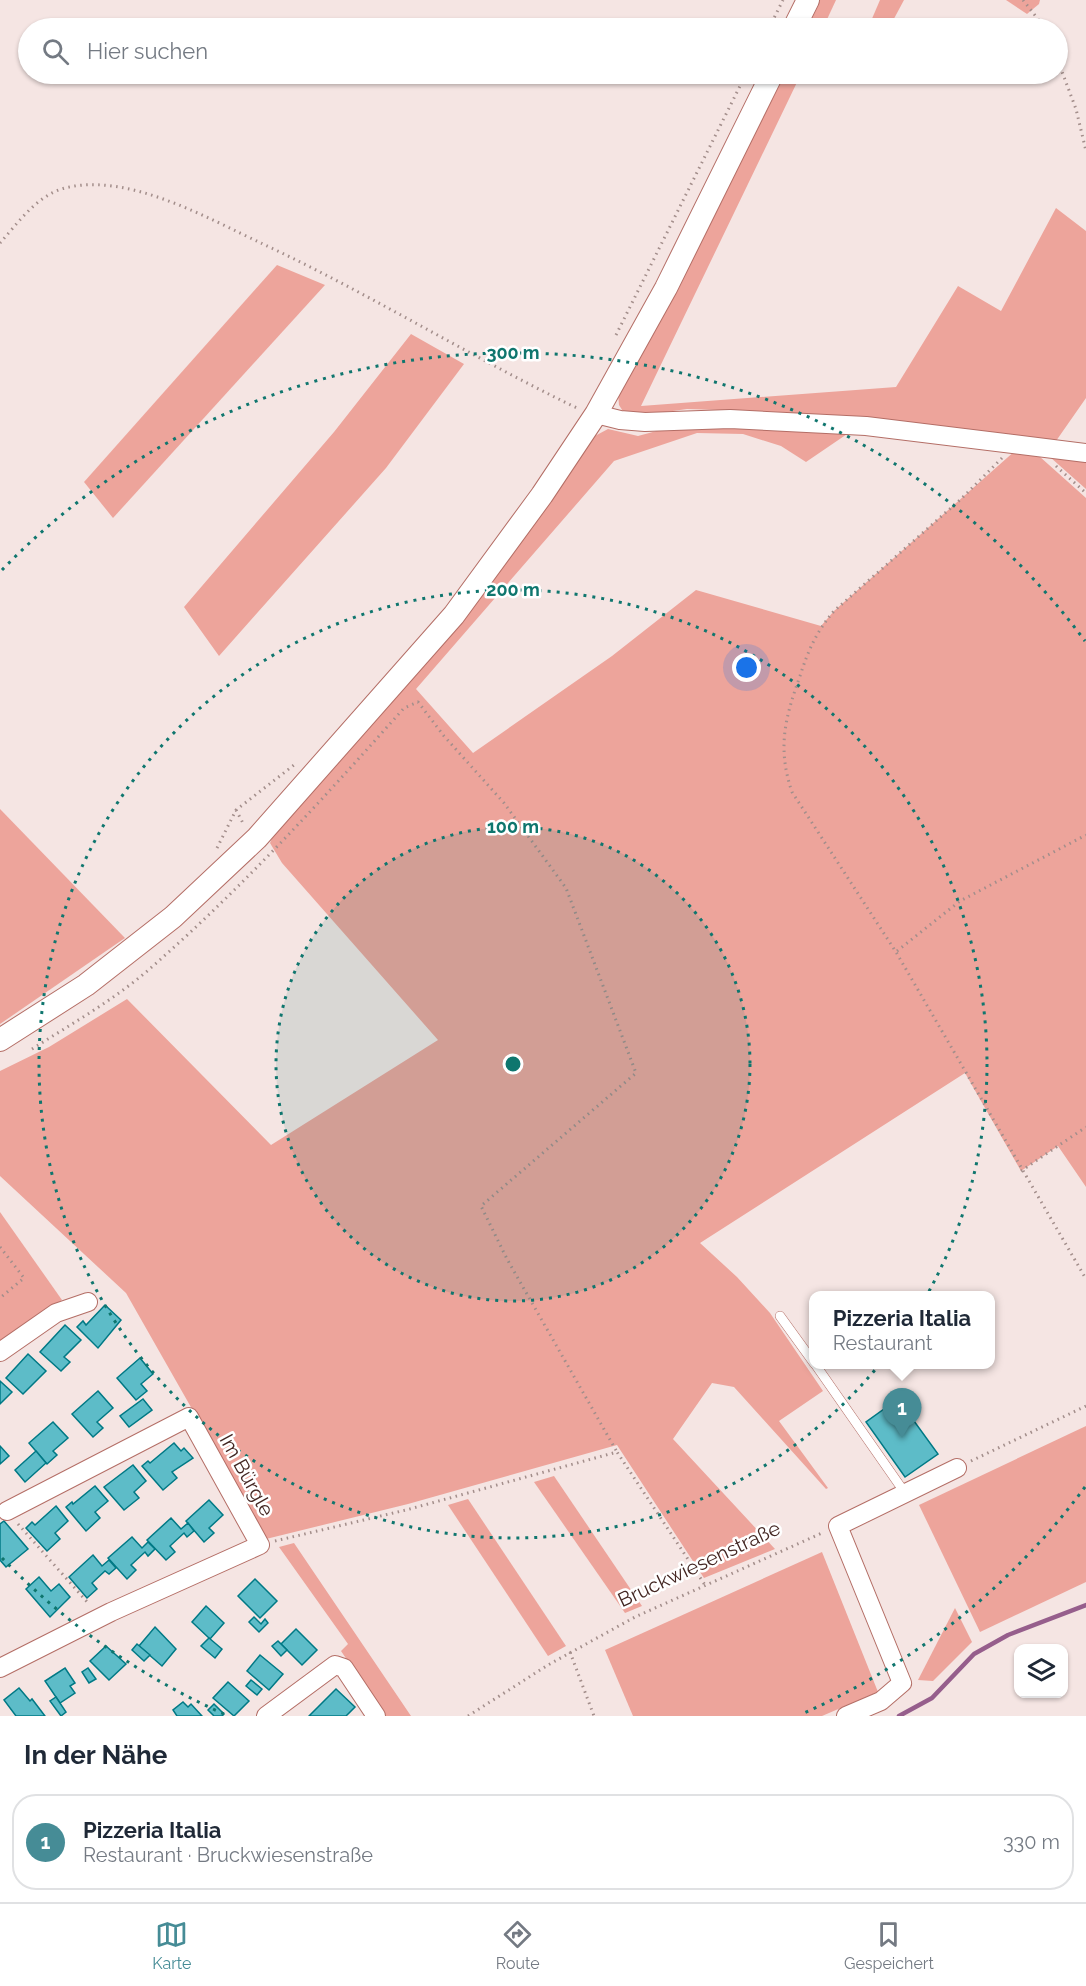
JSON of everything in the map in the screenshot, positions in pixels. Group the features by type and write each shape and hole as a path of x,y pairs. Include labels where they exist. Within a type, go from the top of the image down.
{"street":[{"path":"799,18 808,0"},
{"path":"0,1040 86,985 173,917 257,838 454,615 542,495 596,414 666,288 767,84"},
{"path":"596,414 620,420 645,422 730,419 866,426 1086,453"},
{"path":"0,1352 56,1313 88,1302"},
{"name":"Im Bürgle","path":"0,1668 101,1617 260,1545 189,1417 7,1511"},
{"path":"846,1716 881,1701 902,1683 838,1526 957,1468"},
{"path":"266,1716 335,1665 344,1668 376,1716"}],"lane":[{"path":"780,1316 809,1357"},
{"path":"818,1369 905,1493"}],"path":[{"path":"774,18 783,0"},
{"path":"1023,0 1037,18"},
{"path":"615,339 741,84"},
{"path":"1066,84 1076,110 1086,151"},
{"path":"0,243 45,196 64,188 86,184 108,185 149,195 190,209 332,275 521,381 596,414"},
{"path":"1011,445 983,479 827,618 810,643 786,711 783,742 784,771 792,792 896,952 1021,1171 1086,1279"},
{"path":"1033,448 1086,493"},
{"path":"32,1048 106,1001 152,967 306,818 404,708 418,702 504,803 566,888 636,1073 481,1206 507,1259 617,1452 705,1585"},
{"path":"216,850 228,832 236,810 300,760"},
{"path":"896,952 960,902 1086,835"},
{"path":"1021,1171 1086,1127"},
{"path":"0,1247 24,1278 0,1298"},
{"path":"957,1468 1086,1406"},
{"path":"260,1545 406,1510 617,1452"},
{"name":"Bruckwiesenstraße","path":"468,1716 570,1652 635,1617 838,1526"},
{"path":"23,1530 87,1602"},
{"path":"570,1652 594,1716"}],"shaded area":[{"path":"820,0 836,0 828,18 810,18"},
{"path":"880,0 904,0 894,18 872,18"},
{"path":"1006,0 1040,0 1039,4 1027,14"},
{"path":"777,84 796,84 641,406 896,387 958,286 1001,311 1056,208 1086,231 1086,398 1056,441 873,419 780,412 687,409 637,416 624,413 619,405 618,394"},
{"path":"277,265 325,285 113,518 84,482"},
{"path":"411,334 464,364 386,468 219,656 184,607 334,432"},
{"path":"686,423 853,430 806,462 781,446 743,434 697,433 614,461 416,689 473,753 612,656 696,590 821,626 834,611 1016,450 1039,456 1086,498 1086,1187 1058,1146 1021,1171 965,1073 700,1243 737,1277 770,1313 823,1391 779,1421 828,1488 826,1489 734,1387 712,1383 673,1439 775,1549 704,1578 617,1445 408,1504 266,1539 126,1293 0,1176 0,1071 49,1047 127,999 271,1145 438,1040 282,863 270,843 280,821 593,437 608,429 638,436"},
{"path":"1050,457 1086,460 1086,489"},
{"path":"0,809 125,938 0,1024"},
{"path":"0,1212 62,1300 0,1342"},
{"path":"1086,1426 1086,1582 980,1632 919,1505"},
{"path":"554,1476 642,1606 625,1613 534,1482"},
{"path":"468,1499 566,1646 548,1656 448,1505"},
{"path":"294,1543 411,1716 385,1716 341,1651 348,1644 279,1547"},
{"path":"822,1552 878,1692 822,1716 633,1716 605,1650"},
{"path":"955,1608 972,1642 933,1681 918,1680"}],"building":[{"path":"105,1305 121,1320 98,1348 77,1327 83,1321 86,1325"},
{"path":"65,1325 81,1340 64,1357 70,1362 61,1371 40,1352"},
{"path":"28,1354 46,1371 23,1394 6,1378"},
{"path":"140,1358 153,1374 141,1384 147,1391 136,1400 117,1378"},
{"path":"0,1381 12,1392 0,1404"},
{"path":"98,1391 113,1408 97,1422 103,1428 93,1437 72,1414"},
{"path":"143,1399 152,1410 129,1427 120,1416"},
{"path":"898,1399 938,1454 905,1477 866,1422"},
{"path":"53,1422 68,1438 53,1451 57,1455 47,1464 29,1443"},
{"path":"174,1443 181,1451 184,1448 193,1458 172,1472 177,1478 163,1490 142,1466 148,1461 150,1463"},
{"path":"0,1446 9,1456 0,1464"},
{"path":"36,1451 46,1463 25,1482 15,1470"},
{"path":"133,1465 146,1481 134,1492 139,1498 124,1510 104,1487"},
{"path":"95,1486 108,1501 95,1512 100,1518 86,1531 66,1507"},
{"path":"209,1500 223,1515 209,1528 214,1533 204,1542 186,1521"},
{"path":"56,1506 68,1521 55,1533 60,1539 47,1551 26,1528 32,1522 35,1525"},
{"path":"171,1518 181,1529 188,1523 194,1531 187,1537 184,1533 170,1546 175,1552 166,1560 147,1540"},
{"path":"4,1521 28,1549 6,1567 0,1560 0,1524"},
{"path":"132,1537 142,1548 148,1542 155,1549 148,1556 145,1552 131,1565 136,1570 127,1579 108,1558"},
{"path":"93,1555 102,1566 109,1560 116,1568 109,1574 105,1571 92,1583 97,1589 87,1598 69,1577"},
{"path":"39,1577 51,1591 59,1584 70,1597 50,1617 26,1589"},
{"path":"255,1579 277,1601 260,1618 238,1596"},
{"path":"206,1606 224,1623 210,1639 192,1622"},
{"path":"254,1617 261,1624 265,1619 268,1623 259,1632 249,1622"},
{"path":"155,1627 176,1649 162,1666 139,1646"},
{"path":"296,1629 317,1650 302,1665 281,1644"},
{"path":"209,1638 222,1649 215,1658 201,1646"},
{"path":"278,1641 287,1650 281,1656 272,1646"},
{"path":"137,1644 150,1655 144,1661 132,1650"},
{"path":"106,1646 126,1664 109,1680 90,1661"},
{"path":"260,1655 283,1674 269,1690 247,1671"},
{"path":"65,1668 75,1683 70,1686 75,1693 60,1703 45,1681"},
{"path":"88,1668 96,1679 89,1683 82,1672"},
{"path":"251,1680 262,1689 257,1695 246,1686"},
{"path":"228,1682 249,1701 234,1716 213,1698"},
{"path":"19,1688 30,1701 32,1699 45,1716 16,1716 4,1700"},
{"path":"336,1689 355,1707 346,1716 309,1716"},
{"path":"56,1697 66,1712 61,1716 50,1701"},
{"path":"183,1702 188,1707 191,1704 202,1716 177,1716 173,1710"},
{"path":"214,1704 224,1714 222,1716 214,1716 208,1710"}],"waterway":[{"path":"899,1716 932,1698 974,1654 1008,1635 1086,1605"}],"place":[{"name":"Pizzeria Italia","path":"902,1438"}]}
